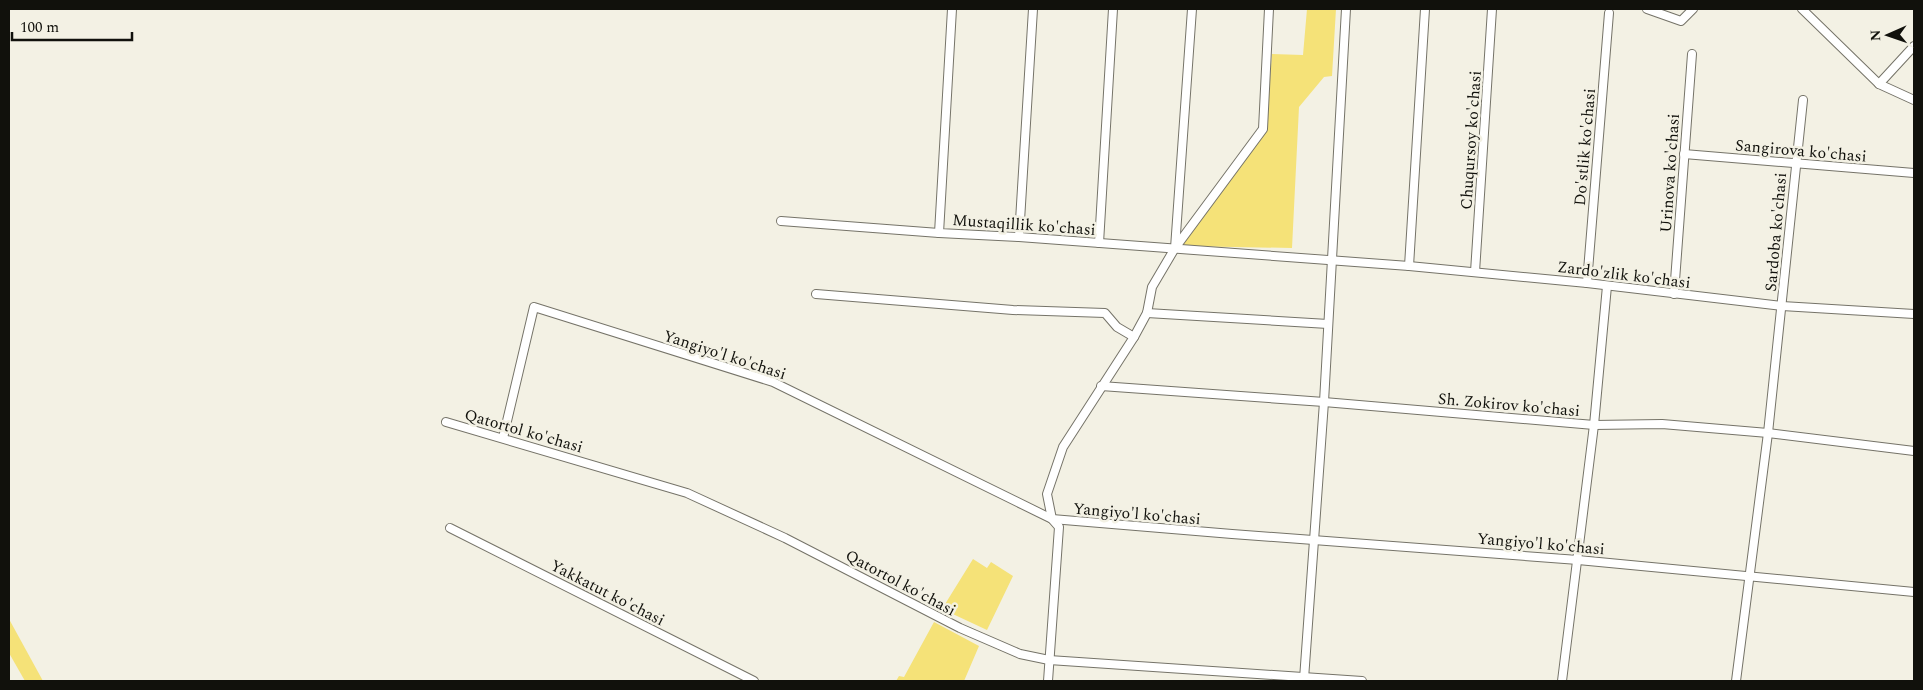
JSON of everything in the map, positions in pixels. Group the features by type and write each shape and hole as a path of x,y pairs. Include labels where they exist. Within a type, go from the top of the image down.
{"street":[{"name":"Mustaqillik ko'chasi","path":"952,9 939,233 1019,237 1331,260"},
{"path":"1019,237 1033,9"},
{"path":"1099,243 1113,9"},
{"path":"1175,248 1192,9"},
{"path":"1048,681 1059,528 1052,519 1047,494 1063,447 1134,337 1147,313 1152,287 1175,248 1263,129 1269,9"},
{"path":"1304,679 1324,402 1346,9"},
{"path":"1409,266 1425,9"},
{"name":"Chuqursoy ko'chasi","path":"1475,272 1492,9"},
{"path":"1646,9 1681,21 1694,9"},
{"path":"1802,9 1879,84 1914,100"},
{"name":"Do'stlik ko'chasi","path":"1587,283 1609,13"},
{"path":"1879,84 1914,46"},
{"name":"Urinova ko'chasi","path":"1674,294 1692,54"},
{"name":"Sardoba ko'chasi","path":"1736,681 1768,433 1803,100"},
{"name":"Sangirova ko'chasi","path":"1684,154 1914,173"},
{"path":"781,221 939,233"},
{"name":"Zardo'zlik ko'chasi","path":"1331,260 1587,283 1782,306 1914,314"},
{"path":"1562,681 1594,425 1607,286"},
{"path":"816,294 1013,310 1105,313 1117,327 1134,337"},
{"name":"Yangiyo'l ko'chasi","path":"503,438 534,307 773,382 1052,519 1578,560 1914,592"},
{"path":"1147,313 1328,324"},
{"name":"Sh. Zokirov ko'chasi","path":"1101,386 1324,402 1594,425 1662,424 1768,433 1914,451"},
{"name":"Qatortol ko'chasi","path":"446,422 688,493 785,538 960,628 1020,654 1049,660 1304,679 1362,681"},
{"name":"Yakkatut ko'chasi","path":"450,528 754,681"}],"shaded area":[{"path":"1307,9 1336,9 1332,76 1324,77 1299,107 1292,248 1182,246 1266,129 1272,54 1303,55"},
{"path":"973,559 987,568 991,562 1013,576 987,630 942,609"},
{"path":"9,619 43,681 25,681 9,653"},
{"path":"934,622 979,646 964,681 896,681 899,676 904,677"}]}
